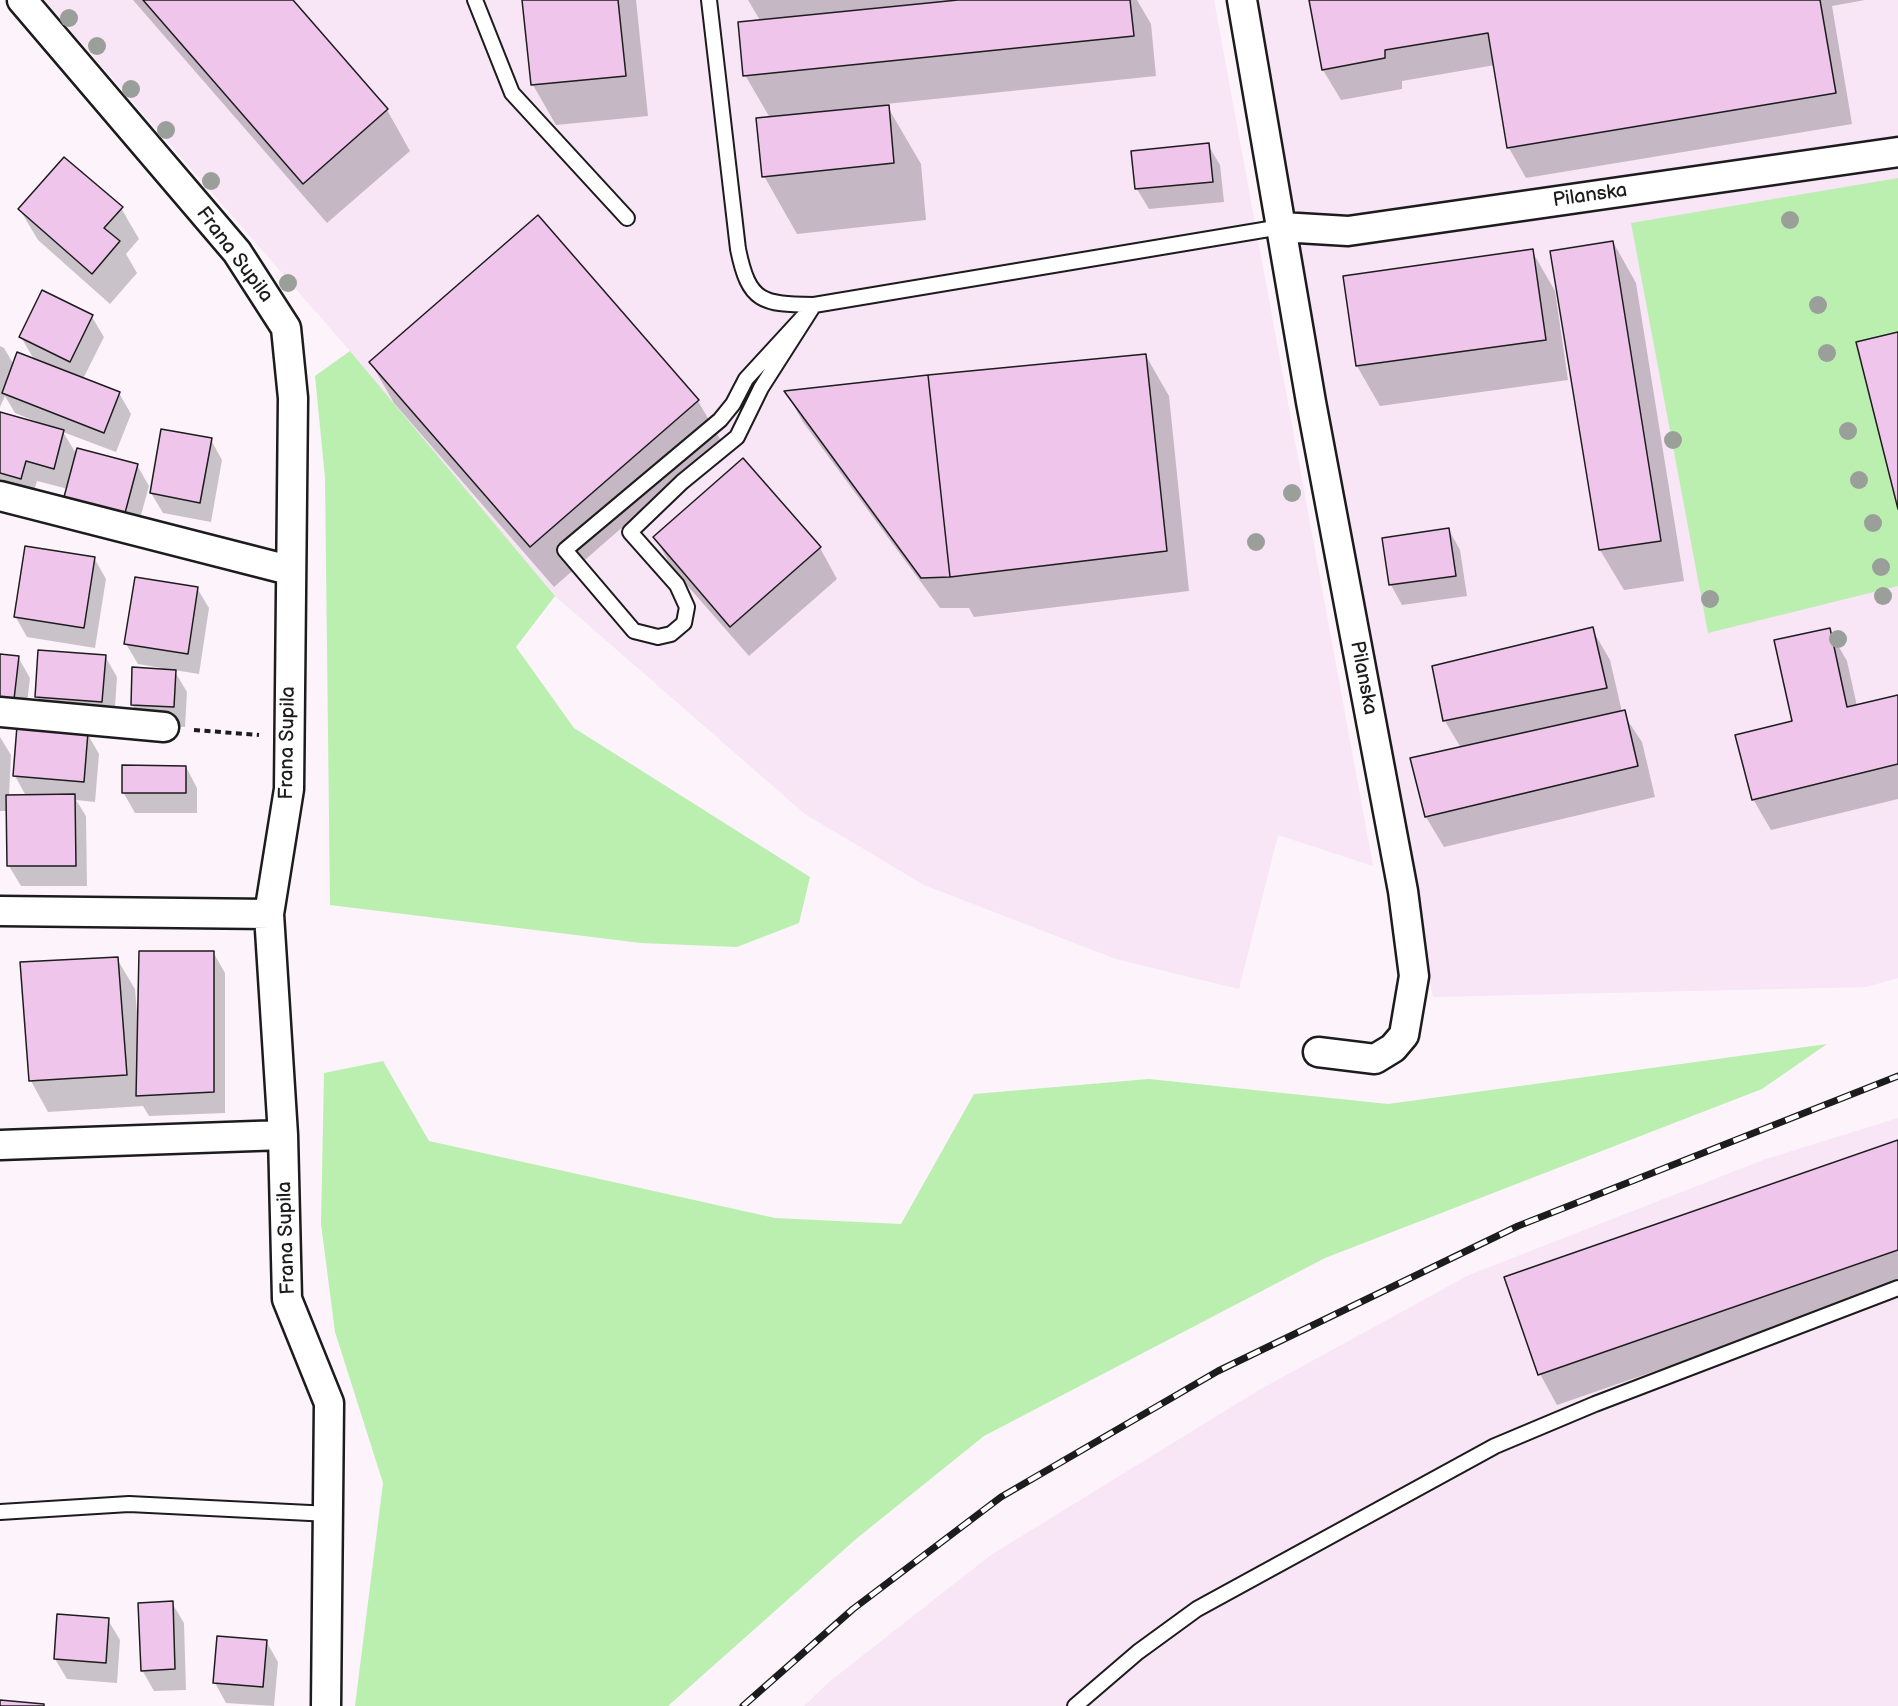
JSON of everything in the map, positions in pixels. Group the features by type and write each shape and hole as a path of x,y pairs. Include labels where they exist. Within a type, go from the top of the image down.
{"street":[{"name":"Frana Supila","path":"22,0 237,252 286,328 293,398 289,570 289,789 269,914 283,1135 287,1299 329,1403 330,1514 326,1706"},
{"name":"Pilanska","path":"1242,0 1281,227 1403,891 1414,975 1404,1035 1393,1048 1375,1059 1318,1052"},
{"name":"Pilanska","path":"1281,227 1348,231 1898,152"},
{"path":"0,496 289,570"},
{"path":"0,712 164,728"},
{"path":"0,911 269,914"},
{"path":"0,1145 283,1135"}],"lane":[{"path":"476,0 512,93 627,218"},
{"path":"708,0 743,271 750,288 760,298 783,304 814,305 1281,227"},
{"path":"814,305 761,388 737,437 682,482 630,532 677,585 687,607 684,623 671,634 658,637 634,631 565,550 720,420 734,404 746,379 814,305"},
{"path":"1075,1706 1138,1652 1197,1610 1495,1446 1595,1404 1898,1288"},
{"path":"0,1512 129,1504 330,1514"}],"path":[{"path":"164,728 290,738"}],"shaded area":[{"path":"44,0 1214,0 1373,866 1278,835 1239,989 1116,959 924,885 805,814 555,596 350,351"},
{"path":"1253,0 1898,0 1898,978 1866,987 1433,997 1314,368"},
{"path":"1898,1118 1898,1706 804,1706 829,1682 991,1555 1259,1390 1469,1275 1766,1159"}],"green space":[{"path":"1898,178 1898,332 1856,343 1898,509 1898,586 1708,633 1631,223"},
{"path":"350,351 555,596 516,647 574,728 810,877 799,923 737,947 641,943 330,905 325,478 315,376"},
{"path":"1827,1044 1762,1089 1325,1258 984,1436 856,1539 668,1706 355,1706 383,1483 335,1332 321,1224 324,1073 383,1061 429,1141 775,1218 901,1224 974,1094 1149,1079 1388,1104"}],"building":[{"path":"143,0 293,0 388,109 303,184"},
{"path":"522,0 618,0 626,76 531,85"},
{"path":"958,0 1130,0 1134,36 743,76 738,22"},
{"path":"1309,0 1820,0 1836,93 1507,148 1488,33 1385,50 1385,58 1322,70"},
{"path":"889,105 894,163 762,177 756,118"},
{"path":"1209,143 1213,182 1135,189 1131,151"},
{"path":"64,157 123,207 104,228 120,241 92,274 18,209"},
{"path":"538,215 699,400 530,547 369,362"},
{"path":"1613,241 1661,541 1599,550 1550,251"},
{"path":"1533,249 1546,340 1356,366 1343,276"},
{"path":"42,290 93,315 70,362 19,337"},
{"path":"1898,332 1898,509 1856,342"},
{"path":"17,352 120,392 104,433 2,393"},
{"path":"1146,354 1167,551 950,577 928,375"},
{"path":"928,375 950,577 921,578 784,391"},
{"path":"0,412 64,430 54,469 26,461 21,479 0,473"},
{"path":"161,429 212,438 200,503 150,493"},
{"path":"77,448 138,464 125,513 64,497"},
{"path":"743,458 821,547 730,627 653,537"},
{"path":"1449,528 1456,576 1389,585 1382,538"},
{"path":"25,546 95,557 84,628 14,617"},
{"path":"135,577 198,587 188,654 124,644"},
{"path":"1593,627 1607,688 1443,721 1432,666"},
{"path":"1830,628 1847,707 1898,695 1898,764 1752,800 1735,735 1792,721 1774,640"},
{"path":"38,650 106,655 102,702 35,697"},
{"path":"0,654 19,656 13,708 0,706"},
{"path":"132,667 176,670 174,707 131,705"},
{"path":"1625,710 1638,766 1425,817 1410,758"},
{"path":"17,726 88,732 84,782 13,776"},
{"path":"122,765 186,766 186,793 122,793"},
{"path":"75,794 76,866 7,866 6,795"},
{"path":"139,951 214,951 214,1092 136,1096"},
{"path":"118,957 127,1075 29,1081 20,962"},
{"path":"1898,1140 1898,1250 1538,1375 1504,1277"},
{"path":"173,1601 175,1669 141,1671 138,1603"},
{"path":"57,1614 109,1618 106,1663 54,1659"},
{"path":"217,1636 267,1640 263,1687 213,1683"},
{"path":"0,1700 44,1704 44,1706 0,1706"}],"railway":[{"path":"743,1706 853,1609 1001,1497 1218,1371 1518,1226 1898,1076"}]}
